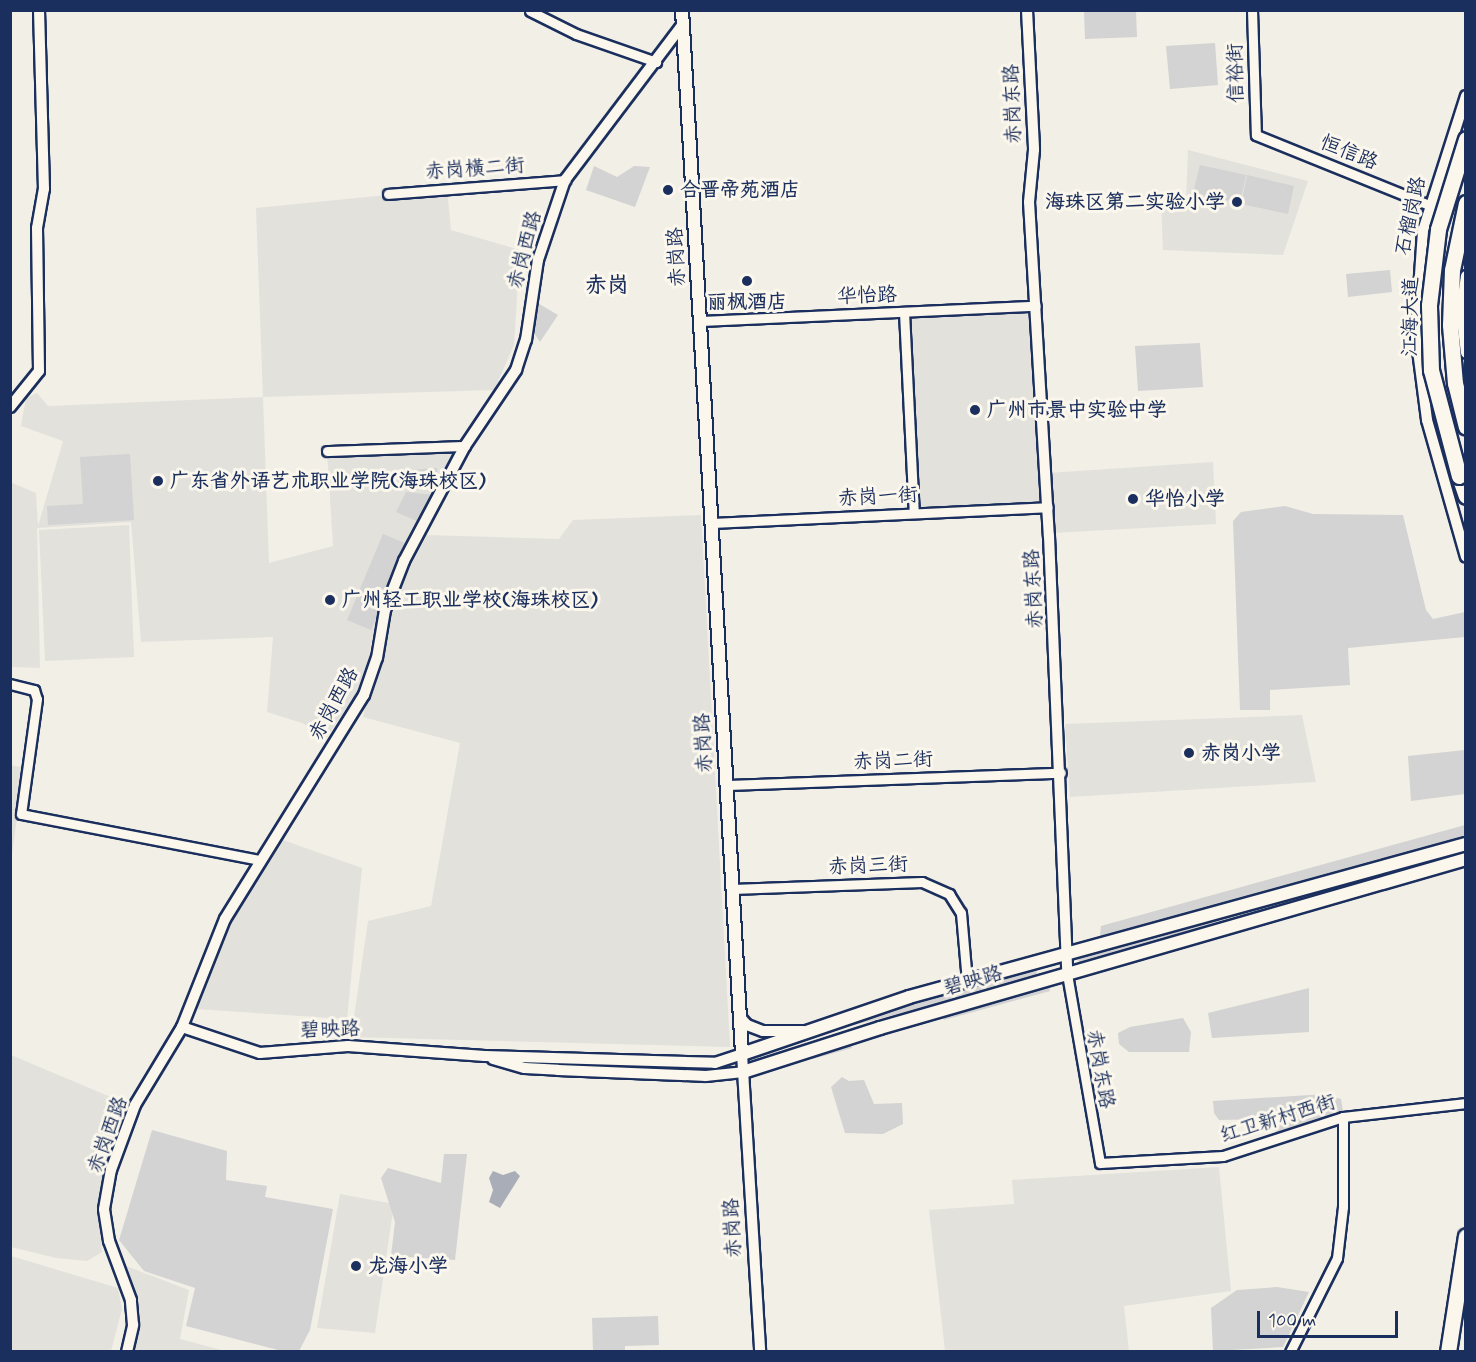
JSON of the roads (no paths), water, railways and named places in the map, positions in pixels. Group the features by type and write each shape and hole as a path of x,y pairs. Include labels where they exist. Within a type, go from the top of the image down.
{"highway":[{"name":"江海大道","path":"1466,140 1438,229 1429,305 1431,370 1466,496"},
{"name":"江海大道","path":"1466,203 1452,270 1450,325 1455,383 1466,426"},
{"path":"1448,1352 1466,1236"}],"main road":[{"name":"赤岗路","path":"682,10 742,1054"},
{"name":"赤岗路","path":"688,10 689,131"},
{"name":"碧映路","path":"742,1054 967,981 1466,844"},
{"name":"碧映路","path":"743,1072 811,1048 1466,859"}],"street":[{"path":"10,407 39,371 38,228 44,189 39,10"},
{"name":"赤岗东路","path":"1028,10 1034,150 1029,202 1048,507 1061,772 1067,974 1100,1163"},
{"name":"信裕街","path":"1252,10 1256,135"},
{"path":"530,11 576,34 656,62"},
{"name":"赤岗西路","path":"127,1352 133,1313 104,1223 106,1195 135,1105 182,1027 225,918 364,695 399,572 465,446 522,358 538,261 565,180 683,24"},
{"name":"石榴岗路","path":"1466,96 1429,205 1417,290 1418,365 1427,420 1466,557"},
{"name":"恒信路","path":"1256,135 1429,205"},
{"path":"1448,146 1466,140"},
{"name":"赤岗横二街","path":"388,194 565,180"},
{"path":"1466,276 1461,311 1466,353"},
{"name":"华怡路","path":"700,321 1036,306"},
{"path":"903,312 914,513"},
{"path":"327,451 465,446"},
{"name":"赤岗一街","path":"711,523 1048,507"},
{"path":"10,684 34,690 37,699 21,814 260,860"},
{"name":"赤岗二街","path":"726,784 1061,772"},
{"name":"赤岗三街","path":"732,889 922,882 949,894 961,913 967,981"},
{"path":"740,1017 747,1025 763,1031 812,1030"},
{"name":"碧映路","path":"182,1027 260,1053 348,1046 485,1056 715,1063 742,1054"},
{"name":"赤岗路","path":"742,1054 760,1352"},
{"name":"碧映路","path":"485,1056 525,1068 706,1076 743,1072"},
{"name":"红卫新村西街","path":"1100,1163 1223,1156 1343,1117 1466,1103"},
{"path":"1290,1352 1337,1258 1343,1208 1343,1117"}],"place":[{"name":"合晋帝苑酒店","path":"668,190"},
{"name":"海珠区第二实验小学","path":"1237,202"},
{"name":"丽枫酒店","path":"747,281"},
{"name":"广州市景中实验中学","path":"975,410"},
{"name":"广东省外语艺术职业学院(海珠校区)","path":"158,481"},
{"name":"华怡小学","path":"1133,499"},
{"name":"广州轻工职业学校(海珠校区)","path":"330,600"},
{"name":"赤岗小学","path":"1189,753"},
{"name":"龙海小学","path":"356,1266"}],"district":[{"name":"赤岗","path":"607,287"}]}
